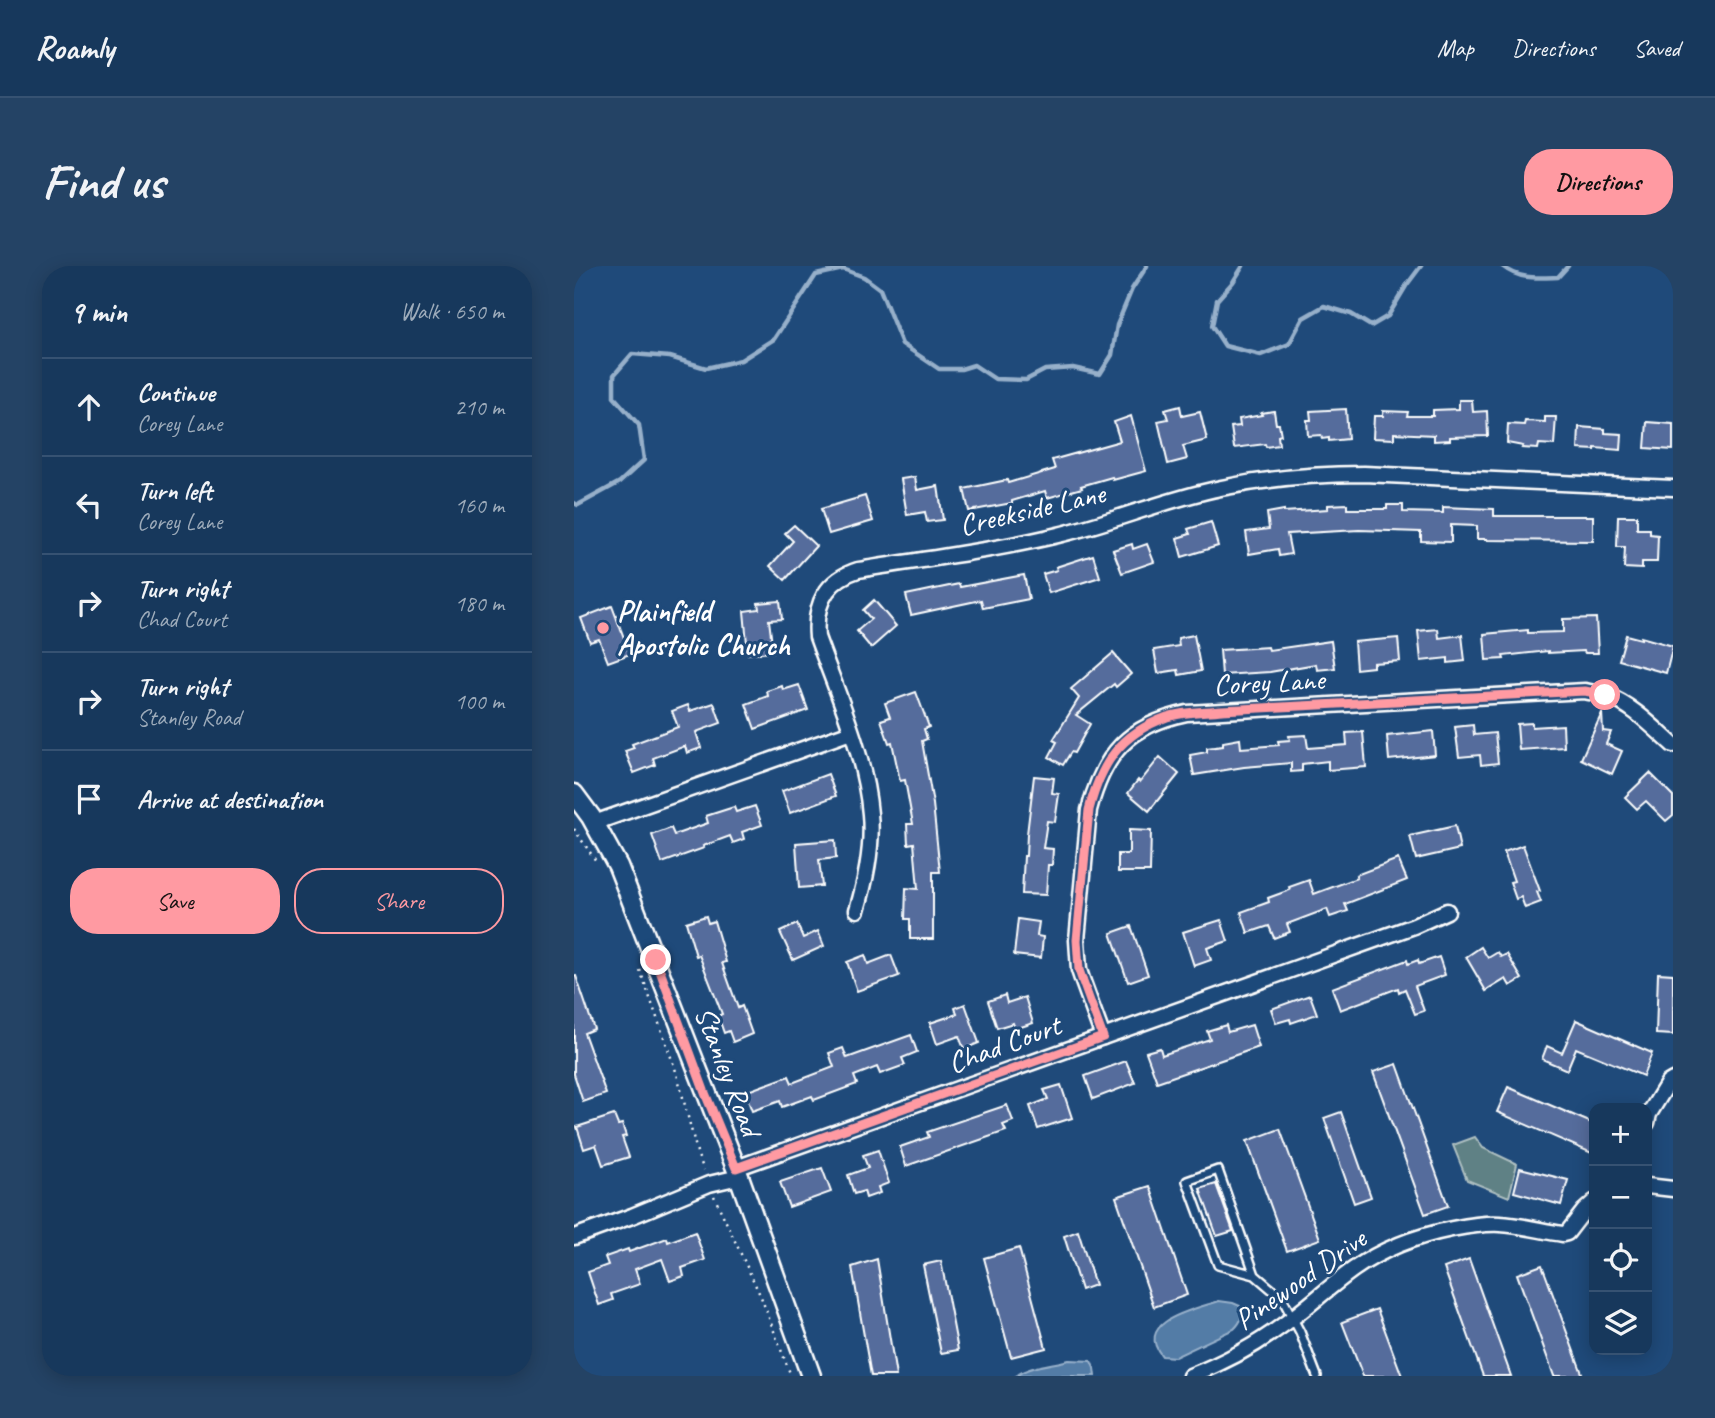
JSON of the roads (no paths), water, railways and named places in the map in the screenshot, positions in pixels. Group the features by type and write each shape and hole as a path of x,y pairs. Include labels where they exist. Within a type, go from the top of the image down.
{"street":[{"name":"Creekside Lane","path":"857,910 863,889 871,817 862,765 817,637 816,624 828,588 846,573 1056,535 1220,488 1314,474 1673,488"},
{"name":"Corey Lane","path":"1103,1037 1079,970 1077,940 1089,810 1109,759 1132,736 1150,726 1168,717 1210,711 1585,691 1619,701 1673,745"},
{"path":"594,823 851,732"},
{"name":"Stanley Road","path":"574,794 618,866 738,1172 811,1376"},
{"name":"Chad Court","path":"574,1236 632,1216 738,1172 1414,926 1447,911"},
{"path":"1652,1110 1668,1083 1673,1080"},
{"path":"1652,1187 1673,1189"},
{"name":"Pinewood Drive","path":"1190,1376 1236,1355 1292,1318 1354,1269 1396,1245 1473,1225 1499,1224 1563,1234 1567,1233 1589,1206"}],"lane":[{"path":"1255,1275 1218,1170 1187,1181 1218,1265 1255,1275 1282,1298 1300,1332 1317,1376"}],"water":[{"path":"1219,1301 1240,1306 1241,1319 1234,1329 1175,1357 1162,1356 1155,1344 1155,1334 1161,1325 1183,1313"},
{"path":"1069,1360 1091,1361 1095,1376 1016,1376 1034,1367"}],"waterway":[{"path":"574,503 578,505 620,482 644,460 639,425 614,397 614,375 632,354 670,357 706,368 741,360 774,339 816,275 843,269 864,277 880,289 902,344 939,369 961,369 974,365 995,379 1026,380 1045,370 1073,368 1100,374 1112,355 1117,325 1132,289 1147,266"},
{"path":"1243,266 1217,300 1212,326 1225,346 1261,355 1289,344 1303,318 1324,306 1351,314 1371,326 1388,316 1421,266"},
{"path":"1502,266 1522,276 1542,278 1558,277 1568,266"}],"place":[{"name":"Plainfield Apostolic Church","path":"603,628"}]}
